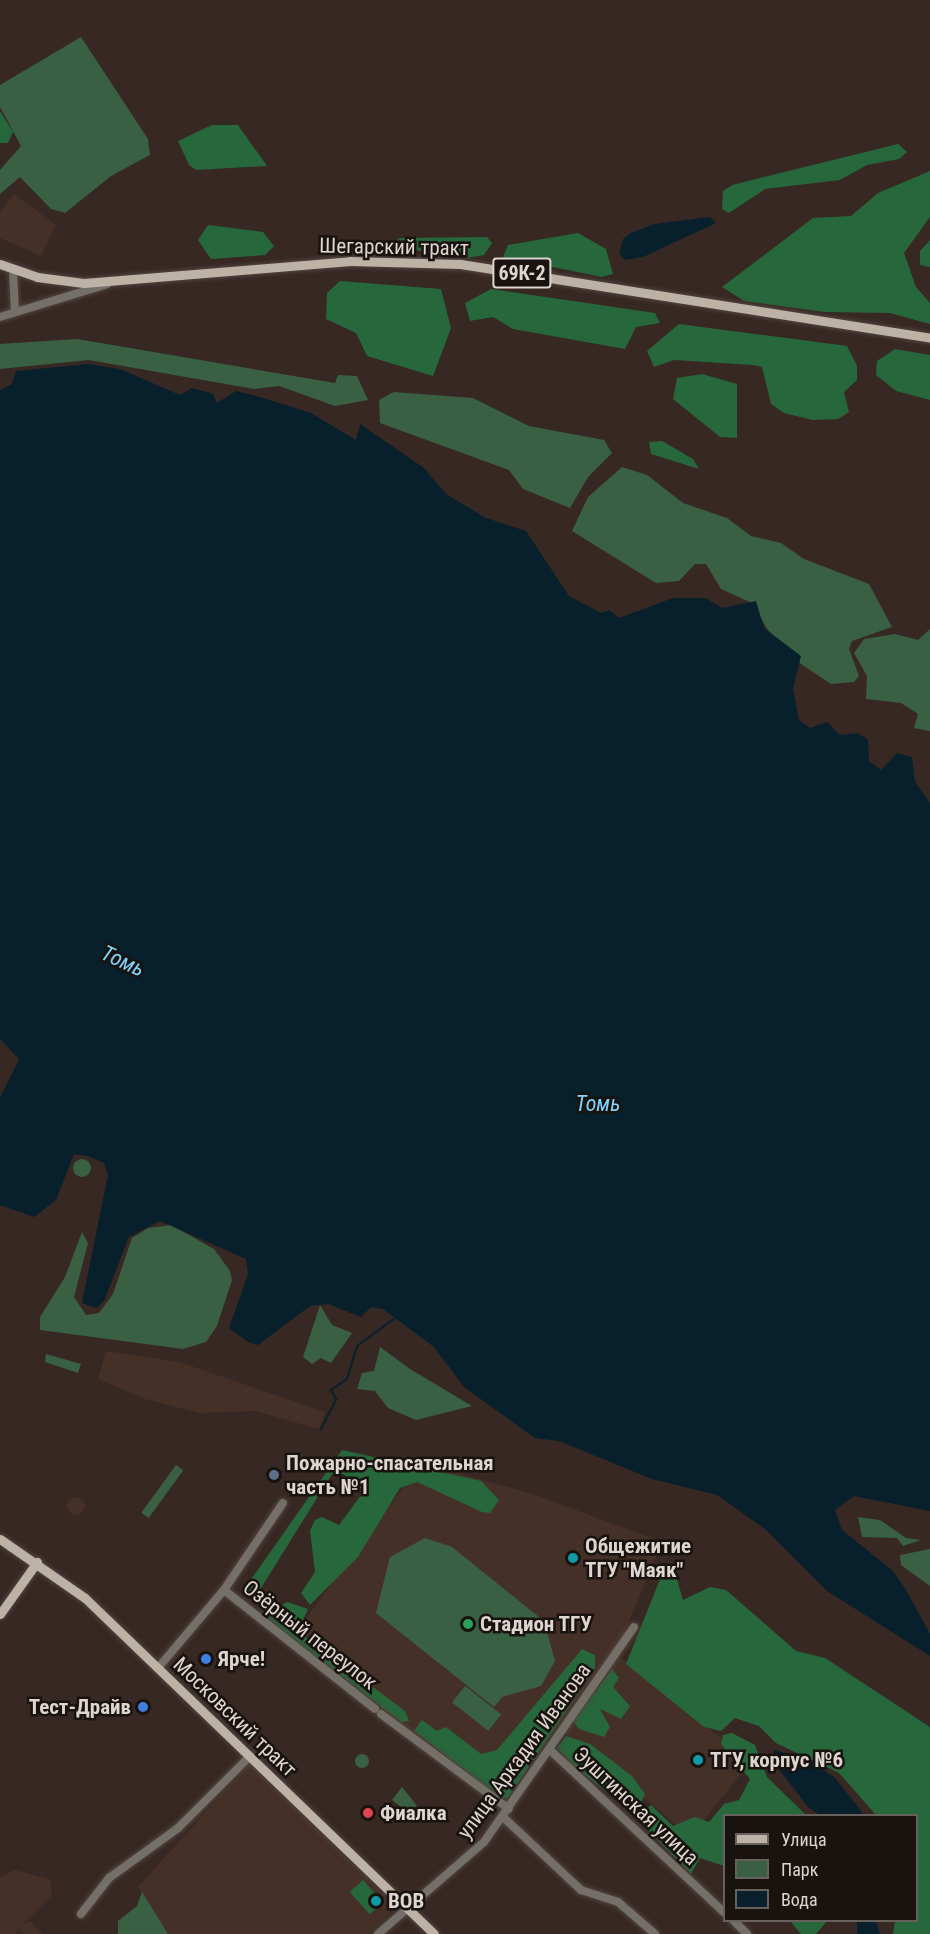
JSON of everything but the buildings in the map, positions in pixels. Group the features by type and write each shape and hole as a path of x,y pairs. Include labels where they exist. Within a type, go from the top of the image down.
{"main road":[{"name":"Шегарский тракт","path":"0,264 13,270 63,282 111,283 350,261 460,264 930,338"},
{"name":"Московский тракт","path":"0,1539 77,1591 434,1934"},
{"path":"0,1614 37,1562"}],"street":[{"path":"13,270 15,312"},
{"path":"0,317 111,283"},
{"path":"158,1668 224,1590 283,1503"},
{"name":"Озёрный переулок","path":"224,1590 506,1813 581,1890 618,1902 655,1934"},
{"name":"улица Аркадия Иванова","path":"378,1934 410,1910 506,1813 634,1627"},
{"name":"Эуштинская улица","path":"550,1750 723,1911"},
{"path":"81,1914 109,1878 178,1828 250,1756"},
{"path":"735,1922 747,1934"}],"shaded area":[{"path":"14,194 56,225 41,256 0,238 0,212"},
{"path":"106,1351 179,1362 325,1412 319,1429 255,1411 200,1413 145,1399 98,1379"},
{"path":"421,1463 533,1494 662,1542 622,1638 507,1805 290,1640"},
{"path":"72,1497 80,1497 85,1502 83,1513 72,1515 67,1510 67,1502"},
{"path":"619,1656 750,1762 691,1836 559,1730"},
{"path":"250,1763 390,1901 390,1913 369,1934 168,1934 138,1887"},
{"path":"15,1870 50,1879 52,1895 21,1926 30,1921 42,1934 24,1934 19,1928 15,1934 0,1934 0,1877"}],"green space":[{"path":"81,37 148,139 150,155 111,176 65,213 51,209 20,177 0,194 0,170 21,146 0,107 0,85"},
{"path":"0,111 13,132 8,143 0,143"},
{"path":"212,125 238,125 267,166 196,170 189,165 178,141"},
{"path":"898,144 907,152 899,159 867,165 840,180 765,189 729,213 722,209 723,191 732,185"},
{"path":"930,171 930,217 904,253 916,287 930,303 930,324 890,313 824,312 744,301 722,287 813,218 851,216 878,193"},
{"path":"208,225 263,232 274,246 265,255 211,259 198,240"},
{"path":"578,233 606,249 613,274 602,277 503,257 508,245"},
{"path":"487,237 492,243 484,255 468,258 388,246 400,238"},
{"path":"930,240 930,267 920,265 920,251"},
{"path":"340,281 441,289 451,328 433,376 367,356 356,333 326,319 327,293"},
{"path":"491,289 655,313 660,323 636,327 625,349 513,329 493,317 470,321 465,303"},
{"path":"679,324 847,346 857,366 857,380 844,392 849,412 838,419 813,420 784,413 771,404 762,367 674,360 654,367 647,351"},
{"path":"77,339 335,383 338,375 357,376 368,400 335,406 279,386 254,389 89,360 0,369 0,344"},
{"path":"895,349 930,355 930,400 896,391 876,375 877,361"},
{"path":"702,374 737,384 737,438 720,437 673,399 677,378"},
{"path":"394,392 473,398 529,426 604,440 612,453 588,477 570,508 523,489 509,470 380,423 379,400"},
{"path":"662,441 693,459 699,469 651,454 649,442"},
{"path":"622,467 647,475 683,503 727,518 751,536 781,543 804,559 869,584 892,627 852,641 849,649 859,676 854,682 831,684 801,664 768,630 752,603 721,589 706,564 695,564 679,581 656,583 572,531 588,497"},
{"path":"930,629 930,731 914,728 918,714 901,703 866,699 867,676 854,653 864,639 895,634 918,640"},
{"path":"82,1159 88,1162 91,1168 88,1174 82,1177 76,1174 73,1168 76,1162"},
{"path":"171,1225 214,1249 230,1271 232,1280 217,1326 206,1342 183,1349 40,1330 40,1317 65,1277 82,1232 88,1243 74,1297 86,1315 99,1313 113,1294 132,1238 148,1228"},
{"path":"320,1305 332,1325 352,1333 331,1363 321,1358 312,1364 303,1357"},
{"path":"380,1347 410,1369 472,1406 416,1420 388,1408 375,1391 357,1389 362,1373 374,1371"},
{"path":"46,1354 81,1364 78,1373 45,1362"},
{"path":"342,1450 481,1481 499,1500 490,1513 482,1512 417,1482 400,1488 358,1557 310,1605 301,1593 315,1572 310,1531 315,1520 322,1517 339,1525 364,1491 343,1474 332,1474 256,1596 247,1596 245,1588"},
{"path":"176,1465 183,1470 149,1518 141,1513"},
{"path":"858,1517 880,1520 906,1538 921,1540 903,1546 897,1538 862,1537"},
{"name":"Стадион ТГУ","path":"425,1538 452,1547 544,1621 555,1661 541,1686 502,1697 494,1707 376,1613 390,1557"},
{"path":"930,1549 930,1586 901,1565 900,1555"},
{"path":"665,1567 674,1569 683,1600 710,1587 726,1590 796,1651 825,1658 930,1727 930,1934 893,1934 895,1922 918,1922 918,1814 875,1814 839,1773 776,1743 759,1726 735,1718 721,1731 704,1727 626,1664"},
{"path":"287,1602 308,1609 298,1631 405,1711 409,1721 401,1722 269,1621 270,1612"},
{"path":"582,1649 595,1655 595,1668 508,1798 500,1798 414,1731 422,1720 437,1731 446,1727 481,1754 497,1750"},
{"path":"612,1669 619,1678 613,1687 630,1706 621,1719 600,1709 610,1727 604,1737 579,1729 573,1721"},
{"path":"465,1686 501,1714 488,1731 452,1703"},
{"path":"732,1733 755,1745 767,1777 805,1814 723,1814 723,1866 700,1858 691,1874 636,1818 651,1805 673,1826 695,1817 709,1822 724,1804 739,1800 750,1779 721,1744 723,1735"},
{"path":"566,1736 590,1744 632,1776 645,1794 640,1805 629,1809 574,1767 557,1748"},
{"path":"359,1754 365,1754 369,1761 365,1768 359,1768 355,1764 355,1758"},
{"path":"402,1787 418,1807 412,1816 392,1800"},
{"path":"363,1880 383,1902 370,1914 350,1892"},
{"path":"142,1892 168,1934 118,1934 118,1921 137,1906"},
{"path":"791,1922 826,1922 816,1934 801,1934"}],"water":[{"path":"710,217 716,223 643,257 625,260 619,254 623,239 631,233 654,224"},
{"name":"Томь","path":"88,364 120,369 180,395 192,388 213,394 217,403 236,391 260,397 311,413 356,440 360,424 424,468 446,494 486,518 526,531 569,596 601,613 609,610 619,618 673,598 705,598 722,608 756,601 764,628 801,656 793,689 799,720 810,728 827,722 840,735 858,733 868,740 869,761 881,770 897,753 912,757 915,782 930,803 930,1511 854,1496 835,1510 842,1530 893,1571 906,1590 930,1634 930,1656 827,1591 765,1529 717,1495 652,1479 559,1441 535,1438 464,1387 434,1347 383,1309 371,1307 361,1317 328,1304 310,1306 258,1345 248,1342 229,1328 248,1274 246,1259 160,1221 129,1237 104,1301 96,1308 82,1303 108,1175 104,1163 88,1156 74,1154 56,1200 34,1217 0,1205 0,1098 19,1059 0,1039 0,390 12,384 16,371"},
{"path":"774,1750 806,1758 835,1778 863,1814 818,1814 808,1807 774,1763"},
{"path":"857,1922 876,1922 880,1934 857,1934"}],"waterway":[{"path":"321,1429 336,1399 331,1390 347,1379 357,1346 395,1318"}],"place":[{"name":"Пожарно-спасательная часть №1","path":"274,1475"},
{"name":"Общежитие ТГУ \"Маяк\"","path":"573,1558"},
{"name":"Стадион ТГУ","path":"468,1624"},
{"name":"Ярче!","path":"206,1659"},
{"name":"Тест-Драйв","path":"143,1707"},
{"name":"ТГУ, корпус №6","path":"698,1760"},
{"name":"Фиалка","path":"368,1813"},
{"name":"ВОВ","path":"376,1901"}]}
